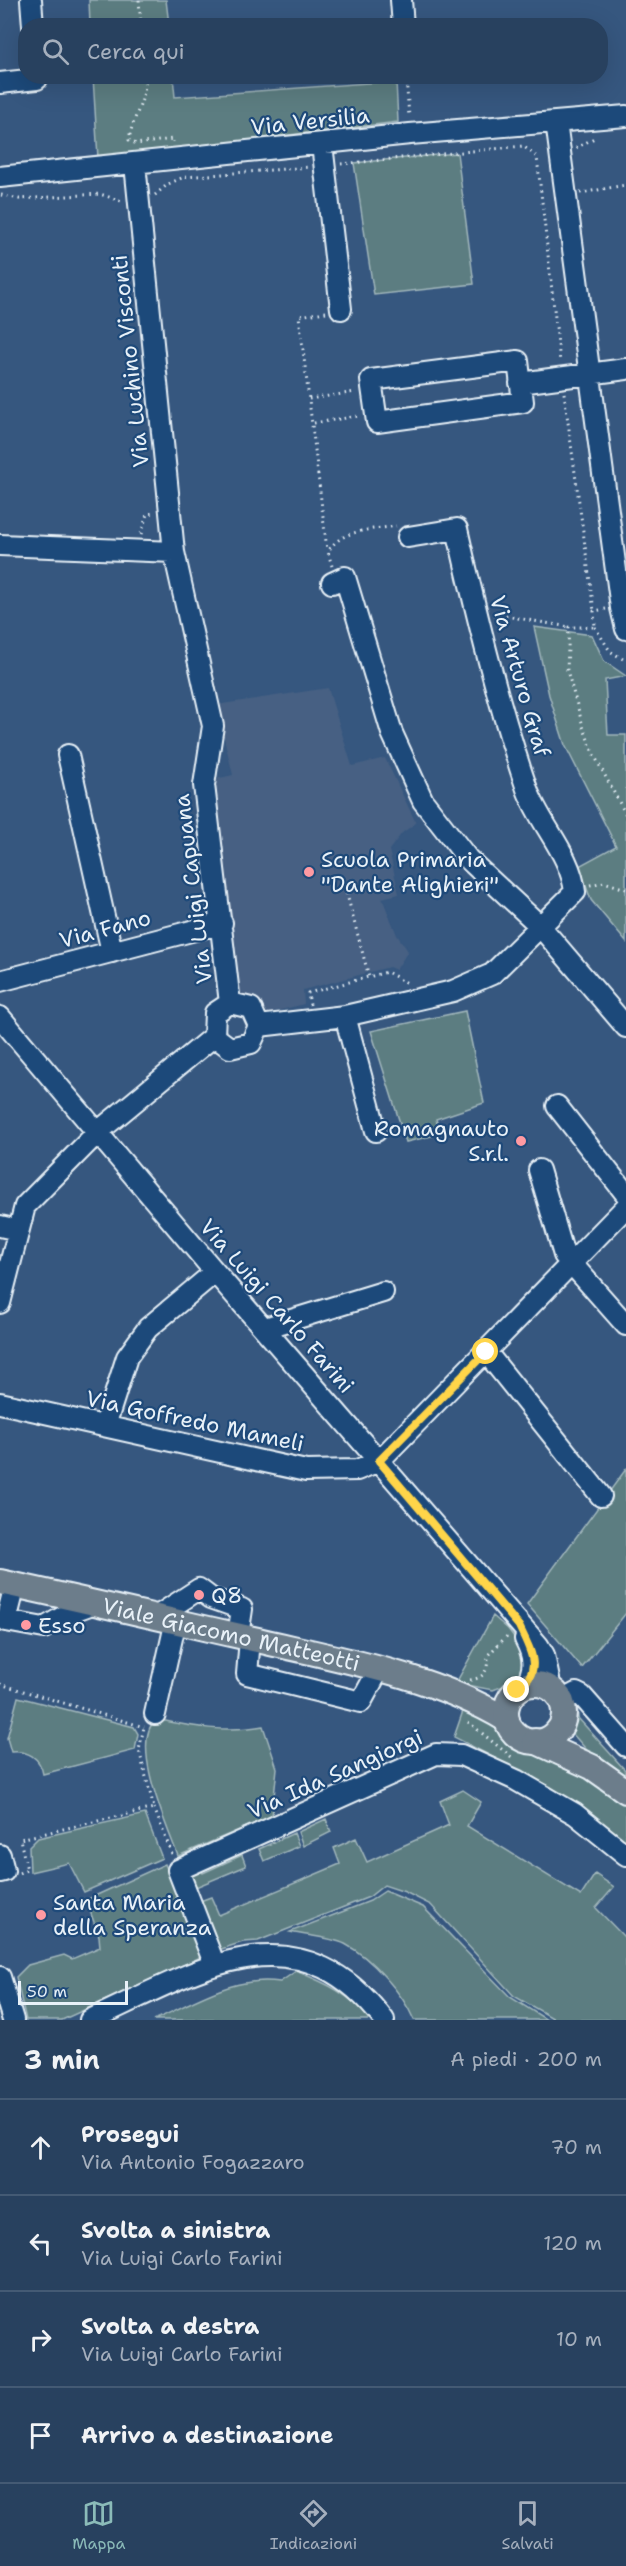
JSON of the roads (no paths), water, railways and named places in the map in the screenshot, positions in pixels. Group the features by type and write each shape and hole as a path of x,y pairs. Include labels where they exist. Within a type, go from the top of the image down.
{"main road":[{"name":"Viale Giacomo Matteotti","path":"7,1583 379,1669 460,1695"},
{"path":"460,1695 500,1695 539,1684 558,1704 564,1733 573,1748 592,1767 626,1791"},
{"path":"507,1720 507,1704 521,1688"},
{"path":"460,1695 507,1720 517,1736 592,1767"},
{"path":"535,1742 549,1738 558,1704"}],"street":[{"path":"31,0 32,18"},
{"path":"401,0 402,18"},
{"path":"0,83 18,81"},
{"name":"Via Versilia","path":"0,177 410,134 626,116"},
{"path":"556,122 621,608 626,629"},
{"path":"322,144 341,309"},
{"name":"Via Luchino Visconti","path":"135,164 174,552"},
{"path":"518,361 520,383 523,402 377,422 371,380 518,361"},
{"path":"520,383 626,369"},
{"name":"Via Arturo Graf","path":"404,531 457,529 488,662 528,793 574,884 540,926"},
{"path":"0,545 174,552"},
{"name":"Via Luigi Capuana","path":"174,552 213,726 204,785 230,1003"},
{"path":"338,580 361,654 392,733 423,801 468,859 540,926 626,1027"},
{"path":"68,755 112,952"},
{"name":"Via Fano","path":"0,981 222,924"},
{"path":"259,1026 345,1016 484,983 540,926"},
{"path":"0,1303 9,1228 25,1206 99,1131 214,1036 215,1013 230,1003 251,1008 259,1026 251,1043 230,1048 214,1036"},
{"path":"345,1016 376,1131"},
{"name":"Via Luigi Carlo Farini","path":"0,1017 99,1131 215,1272 544,1655 558,1704"},
{"path":"379,1461 625,1208 557,1106"},
{"path":"539,1170 564,1255 626,1325"},
{"path":"105,1426 127,1357 148,1328 215,1272"},
{"path":"265,1328 383,1292"},
{"path":"486,1352 601,1496"},
{"name":"Via Goffredo Mameli","path":"0,1403 306,1471 357,1470 379,1461"},
{"path":"7,1583 6,1621 44,1628 73,1611 95,1603"},
{"path":"150,1721 166,1618 199,1589 211,1598 242,1609 247,1674 361,1702 379,1669"},
{"name":"Via Luigi Carlo Farini","path":"519,1626 532,1655 531,1676 521,1688"},
{"path":"558,1704 576,1693 582,1696 626,1746"},
{"name":"Via Ida Sangiorgi","path":"214,1963 178,1870 436,1754 461,1755 516,1780 575,1815 626,1855"},
{"path":"90,2020 214,1963 248,1956 271,1955 311,1962 362,1994 384,2020"},
{"path":"0,1977 13,2020"}],"place":[{"name":"Scuola Primaria \"Dante Alighieri\"","path":"309,872"},
{"name":"Romagnauto S.r.l.","path":"521,1141"},
{"name":"Q8","path":"199,1595"},
{"name":"Esso","path":"26,1625"},
{"name":"Santa Maria della Speranza","path":"41,1915"}]}
